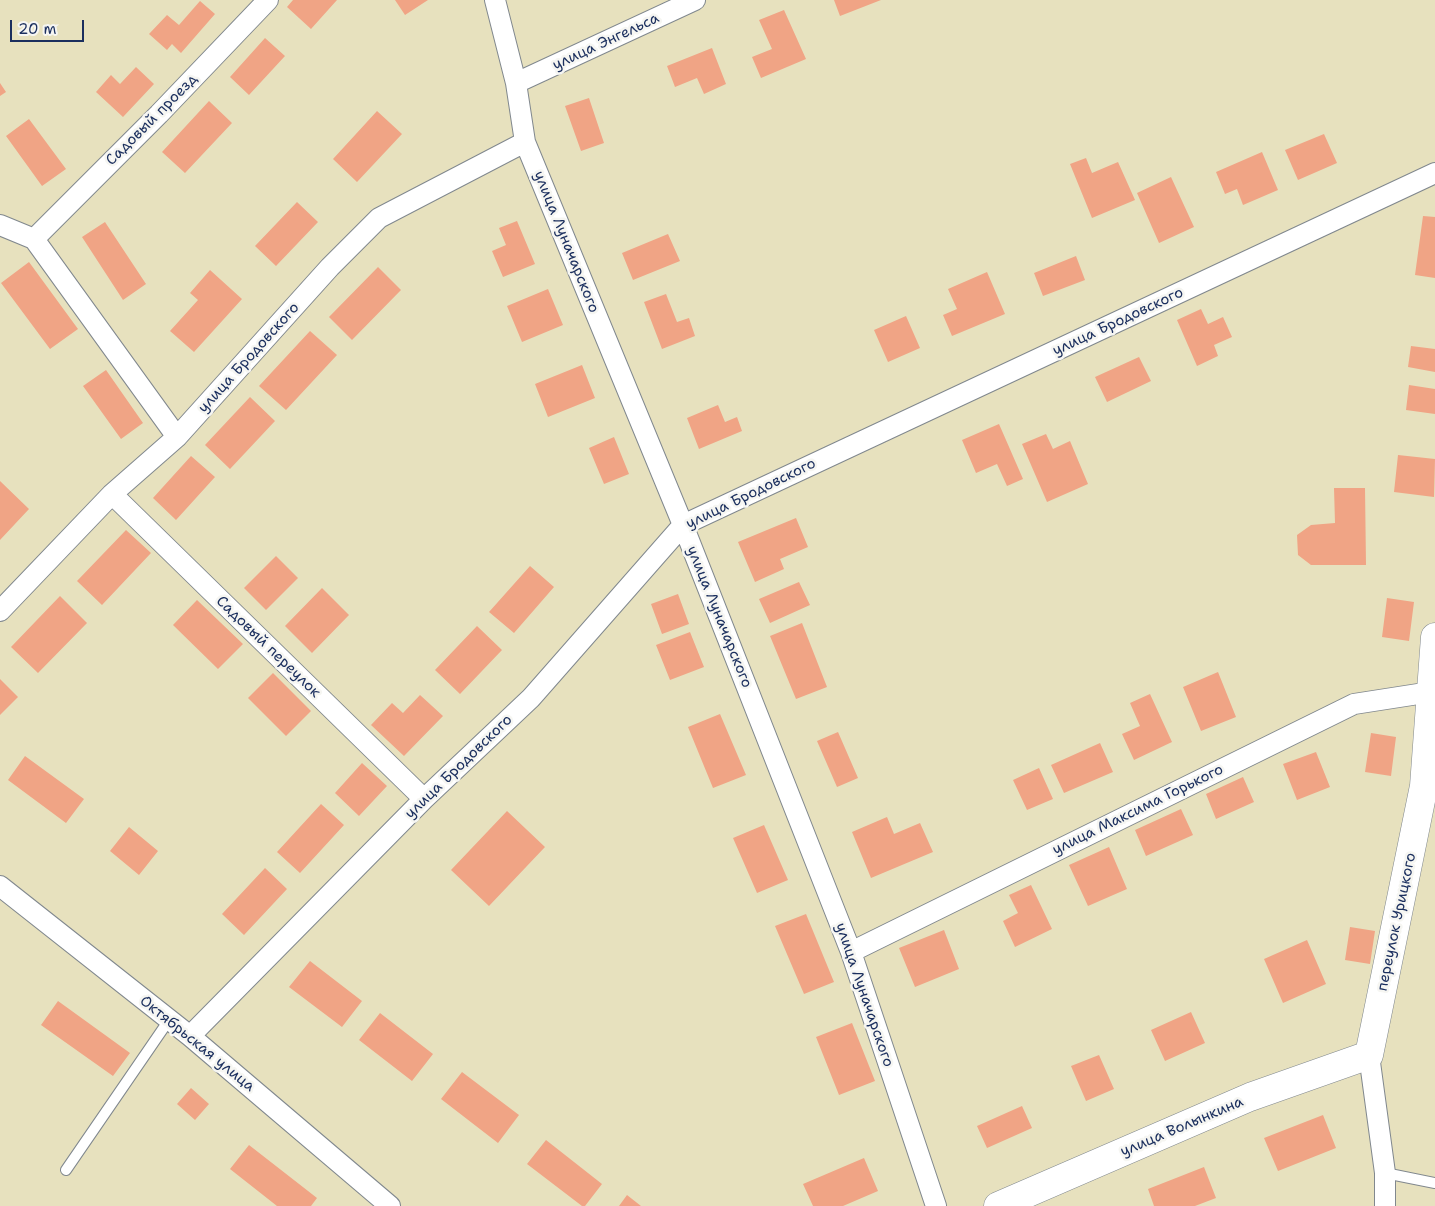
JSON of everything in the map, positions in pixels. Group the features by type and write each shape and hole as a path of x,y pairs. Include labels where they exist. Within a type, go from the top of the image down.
{"street":[{"name":"Садовый проезд","path":"34,239 166,107 268,0"},
{"name":"улица Луначарского","path":"495,0 516,84 525,142 683,525 851,952 936,1206"},
{"name":"улица Энгельса","path":"516,84 695,0"},
{"name":"улица Бродовского","path":"0,611 112,494 177,437 330,267 379,218 525,142"},
{"name":"улица Бродовского","path":"190,1036 424,799 531,698 683,525 1435,173"},
{"path":"0,225 34,239 177,437"},
{"name":"Садовый переулок","path":"112,494 424,799"},
{"name":"переулок Урицкого","path":"1385,1206 1385,1173 1369,1055 1430,781 1435,637"},
{"name":"улица Максима Горького","path":"851,952 1354,704 1432,692"},
{"name":"Октябрьская улица","path":"0,886 190,1036 390,1206"},
{"name":"улица Волынкина","path":"998,1206 1250,1097 1369,1055"}],"lane":[{"path":"66,1170 169,1020"},
{"path":"1385,1173 1435,1183"}],"building":[{"path":"293,0 337,0 311,29 287,7"},
{"path":"395,0 428,0 405,15"},
{"path":"834,0 881,0 840,16"},
{"path":"200,1 215,14 181,53 172,44 167,50 149,34 167,15 179,25"},
{"path":"784,10 806,59 761,78 752,57 772,49 759,20"},
{"path":"265,38 285,56 249,95 230,77"},
{"path":"712,48 726,84 704,94 697,78 675,87 667,66"},
{"path":"136,67 154,84 123,117 96,92 111,75 120,84"},
{"path":"0,83 6,92 0,96"},
{"path":"589,98 604,143 581,151 565,106"},
{"path":"209,101 232,123 185,173 162,152"},
{"path":"377,111 402,134 357,182 333,159"},
{"path":"29,119 66,169 42,186 6,136"},
{"path":"1324,134 1337,163 1298,180 1285,150"},
{"path":"1262,152 1278,190 1243,205 1237,189 1225,194 1216,172"},
{"path":"1086,158 1092,173 1118,162 1135,200 1092,218 1070,164"},
{"path":"1171,177 1194,227 1159,243 1137,193"},
{"path":"297,202 318,222 276,266 255,246"},
{"path":"1423,216 1435,217 1435,278 1415,275"},
{"path":"517,221 535,264 503,277 492,251 506,245 499,228"},
{"path":"105,222 146,284 123,300 82,237"},
{"path":"668,234 680,261 633,280 622,253"},
{"path":"1076,256 1085,280 1043,296 1034,273"},
{"path":"29,262 78,329 50,349 1,283"},
{"path":"378,267 401,290 352,340 329,317"},
{"path":"210,270 242,299 194,352 170,331 198,300 190,293"},
{"path":"987,272 1005,314 952,336 943,315 957,309 948,289"},
{"path":"548,289 563,325 522,342 507,306"},
{"path":"666,294 677,322 689,318 695,336 662,349 644,302"},
{"path":"1201,309 1208,324 1223,317 1232,337 1214,345 1218,356 1197,366 1177,320"},
{"path":"906,316 920,348 888,362 874,330"},
{"path":"310,331 337,355 286,410 259,386"},
{"path":"1411,346 1435,349 1435,372 1408,367"},
{"path":"1139,357 1151,381 1107,402 1095,377"},
{"path":"582,365 595,398 548,417 535,384"},
{"path":"106,370 143,423 121,439 83,386"},
{"path":"1409,385 1435,389 1435,414 1406,410"},
{"path":"250,397 275,421 230,469 205,445"},
{"path":"718,405 725,422 737,417 742,431 699,449 687,418"},
{"path":"999,424 1023,479 1007,486 997,464 976,473 962,440"},
{"path":"1046,434 1053,449 1070,441 1088,484 1047,502 1022,444"},
{"path":"614,437 629,474 604,484 589,448"},
{"path":"1398,455 1435,459 1434,497 1394,492"},
{"path":"191,456 215,477 176,520 153,498"},
{"path":"0,481 29,509 0,540"},
{"path":"1334,488 1365,488 1366,565 1311,565 1298,555 1297,535 1311,525 1335,523"},
{"path":"796,518 808,547 780,559 784,569 755,582 738,542"},
{"path":"126,530 151,553 102,605 77,581"},
{"path":"276,556 298,578 266,610 244,588"},
{"path":"530,566 554,587 514,633 489,612"},
{"path":"799,582 810,605 770,623 759,599"},
{"path":"322,588 349,615 312,653 285,626"},
{"path":"678,594 689,624 662,634 651,604"},
{"path":"60,596 87,623 38,673 11,647"},
{"path":"1387,598 1414,602 1409,641 1382,637"},
{"path":"197,600 243,644 218,669 173,625"},
{"path":"802,623 827,687 796,699 770,636"},
{"path":"477,626 502,650 460,694 435,670"},
{"path":"690,632 704,667 670,680 656,645"},
{"path":"1218,672 1236,717 1201,731 1183,687"},
{"path":"273,673 311,711 286,736 248,698"},
{"path":"0,679 18,697 0,715"},
{"path":"1150,694 1172,742 1134,760 1122,734 1140,726 1130,703"},
{"path":"420,695 443,716 404,756 371,725 392,703 403,713"},
{"path":"720,714 746,775 713,788 688,727"},
{"path":"838,732 858,778 837,787 817,741"},
{"path":"1371,733 1396,737 1391,776 1365,772"},
{"path":"1100,743 1113,772 1064,793 1051,765"},
{"path":"1316,752 1330,787 1297,800 1283,764"},
{"path":"25,756 84,799 66,823 8,780"},
{"path":"362,763 387,786 359,816 335,793"},
{"path":"1039,768 1053,799 1027,810 1013,780"},
{"path":"1243,777 1254,802 1216,819 1206,794"},
{"path":"321,804 344,825 300,873 277,852"},
{"path":"1181,809 1193,835 1146,856 1135,830"},
{"path":"507,811 545,847 489,906 451,870"},
{"path":"887,817 894,834 920,823 933,852 871,878 852,832"},
{"path":"764,825 788,880 757,893 733,838"},
{"path":"129,827 158,851 139,875 110,851"},
{"path":"1109,847 1127,889 1088,906 1069,865"},
{"path":"265,868 287,889 244,935 222,914"},
{"path":"1031,885 1052,929 1015,947 1003,921 1018,913 1009,895"},
{"path":"806,914 834,982 804,994 775,926"},
{"path":"1350,927 1375,931 1370,964 1345,960"},
{"path":"944,930 959,969 915,987 899,948"},
{"path":"1307,940 1326,984 1283,1003 1264,959"},
{"path":"310,961 362,1001 342,1027 289,987"},
{"path":"58,1001 130,1053 113,1076 41,1025"},
{"path":"1191,1012 1205,1043 1165,1061 1151,1030"},
{"path":"380,1013 433,1054 412,1081 359,1040"},
{"path":"852,1023 875,1081 839,1095 816,1037"},
{"path":"1099,1055 1114,1089 1086,1101 1071,1066"},
{"path":"462,1072 519,1115 498,1143 441,1099"},
{"path":"191,1088 209,1104 195,1120 177,1104"},
{"path":"1022,1106 1032,1128 987,1148 977,1126"},
{"path":"1323,1115 1336,1148 1278,1171 1264,1138"},
{"path":"546,1140 602,1184 585,1206 582,1206 527,1164"},
{"path":"249,1145 317,1198 311,1206 277,1206 230,1169"},
{"path":"864,1158 878,1191 843,1206 813,1206 803,1184"},
{"path":"1204,1167 1216,1198 1195,1206 1154,1206 1148,1189"},
{"path":"627,1195 641,1206 619,1206"}]}
